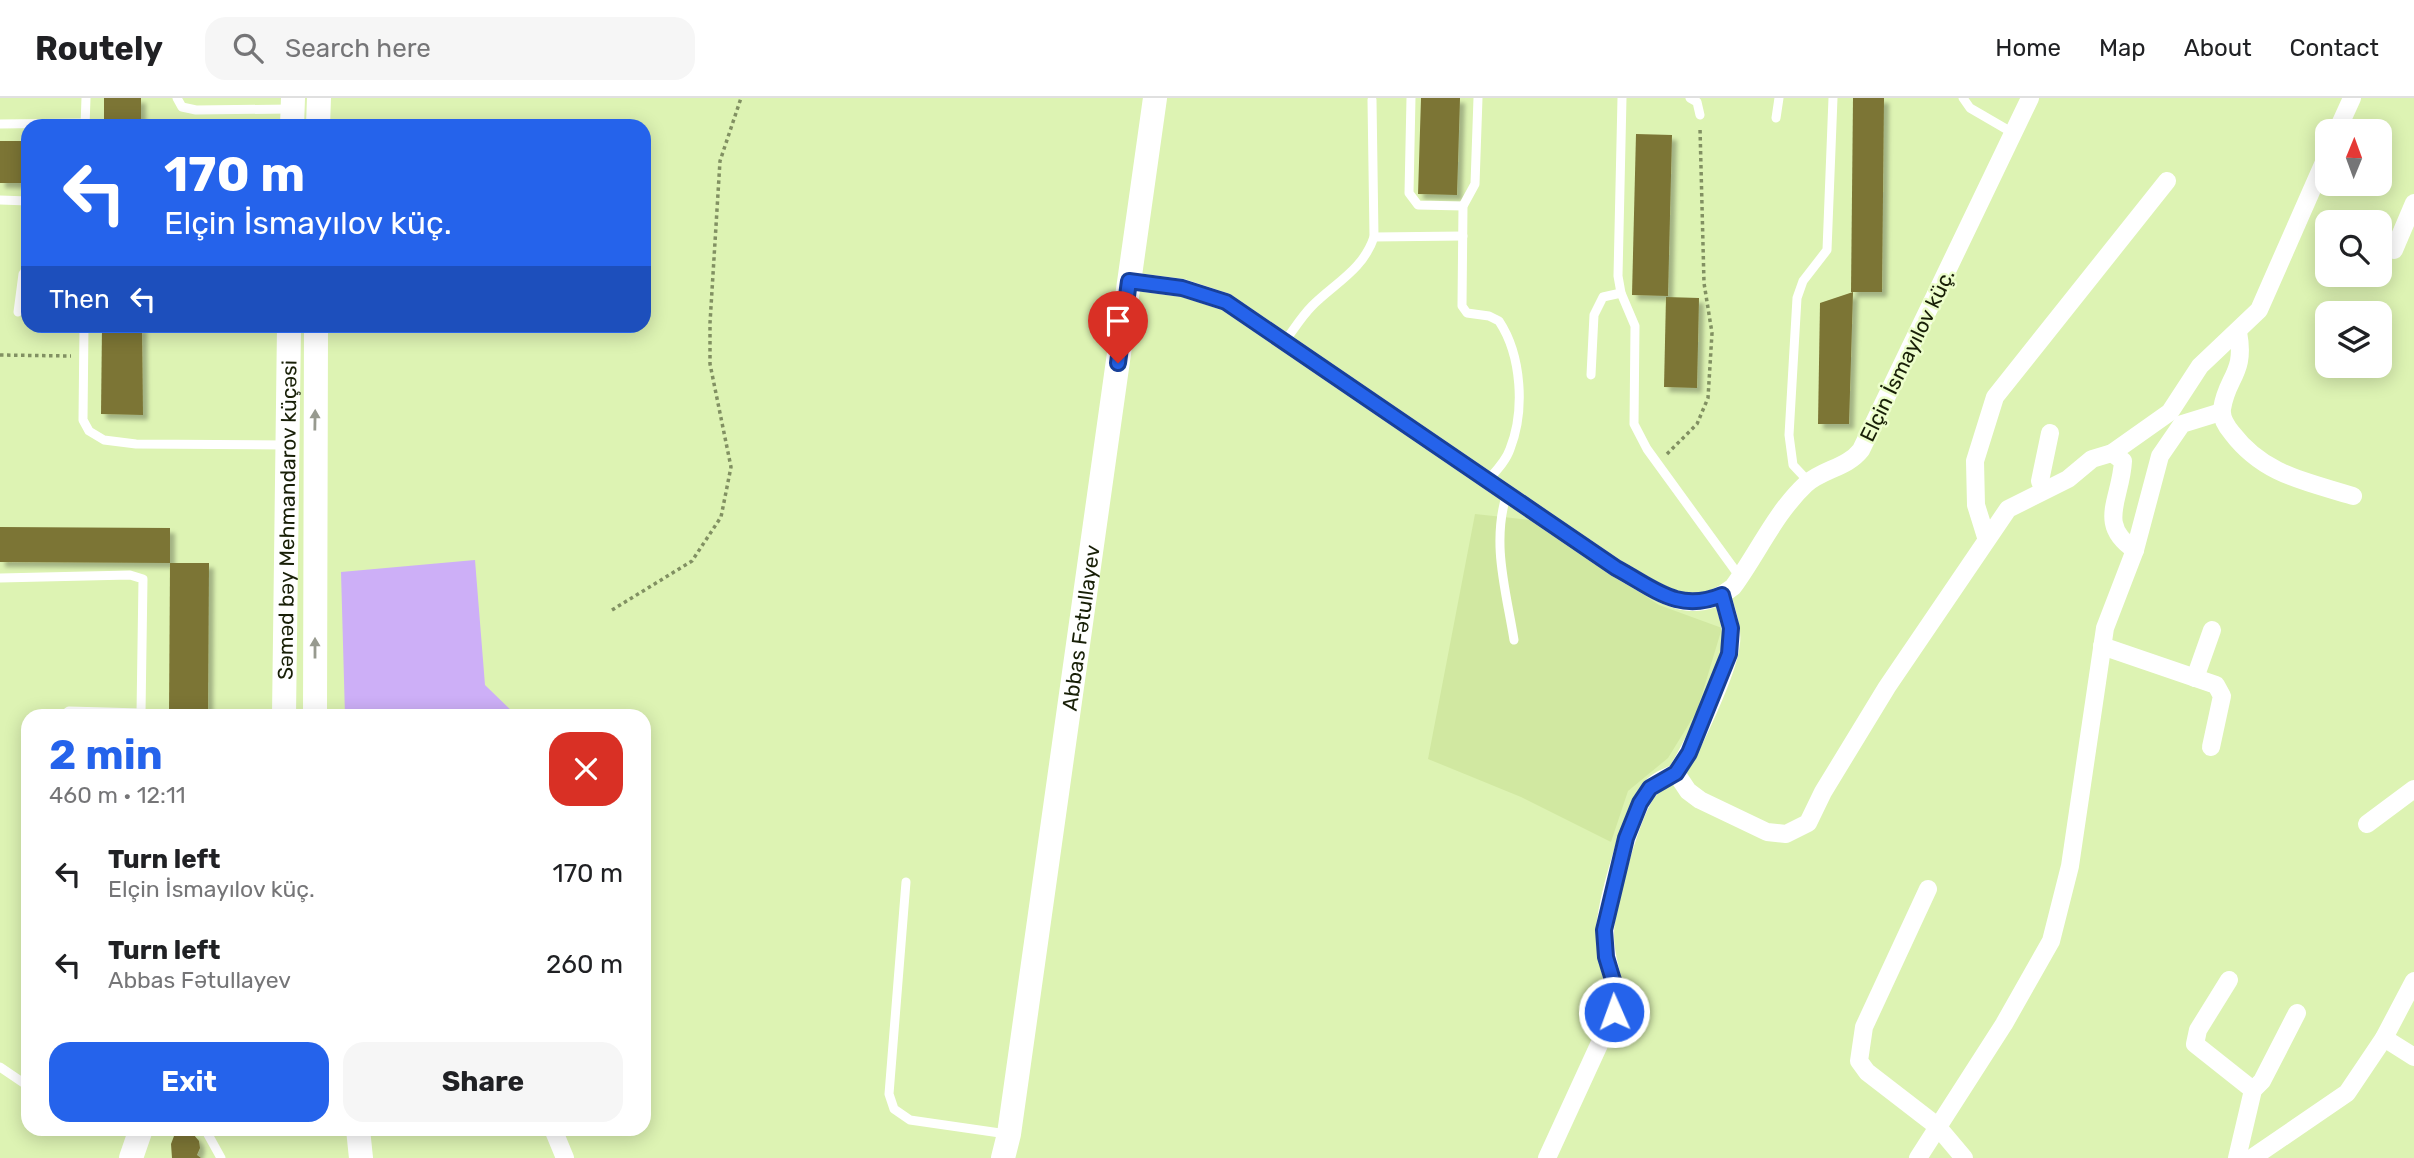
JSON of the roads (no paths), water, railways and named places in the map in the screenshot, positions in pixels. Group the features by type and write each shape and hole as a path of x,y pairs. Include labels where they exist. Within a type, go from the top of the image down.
{"main road":[{"path":"318,119 319,98"},
{"name":"Abbas Fətullayev","path":"1006,1146 1155,98"},
{"name":"Səməd bəy Mehmandarov küçəsi","path":"284,709 289,333"},
{"name":"Səməd bəy Mehmandarov küçəsi","path":"314,709 316,333"},
{"path":"131,1158 139,1136"},
{"path":"359,1136 361,1158"}],"street":[{"name":"Elçin İsmayılov küç.","path":"1722,595 1740,577 1791,500 1809,482 1855,458 1861,450 2030,98"},
{"path":"2342,119 2352,98"},
{"path":"1986,537 1976,505 1975,461 1995,397 2167,181"},
{"path":"1676,773 1688,791 1700,800 1767,832 1786,834 1808,823 1823,792 1887,687 1986,537 2008,509 2068,479 2092,459 2112,453 2169,412 2200,366 2259,310 2315,183"},
{"path":"2393,250 2414,203"},
{"path":"1129,281 1182,288 1226,302 1616,568 1685,603 1701,603 1722,595 1731,628 1729,654 1689,753 1676,773 1650,788 1640,803 1626,838 1604,930 1606,957 1616,990 1614,1012 1547,1158"},
{"path":"2238,332 2242,353 2221,412 2227,427 2246,452 2270,469 2353,496"},
{"path":"1918,1158 2004,1024 2051,940 2070,866 2105,628 2135,550 2160,456 2182,424 2221,412"},
{"path":"2045,490 2040,481 2050,433"},
{"path":"2112,453 2123,461 2121,485 2113,505 2112,528 2119,539 2135,550"},
{"path":"2195,678 2212,630"},
{"path":"2102,646 2216,685 2222,696 2211,747"},
{"path":"2367,824 2414,789"},
{"path":"1928,889 1864,1027 1860,1061 1867,1072 1937,1126 1964,1158"},
{"path":"2229,980 2198,1030 2195,1044 2253,1090"},
{"path":"2252,1158 2347,1093 2384,1038 2414,981"},
{"path":"2237,1158 2253,1090 2263,1081 2297,1013"},
{"path":"2384,1038 2414,1057"},
{"path":"556,1136 565,1158"}],"lane":[{"path":"85,119 86,98"},
{"path":"177,98 181,107 196,110 293,111"},
{"path":"1411,98 1409,184 1413,201 1419,205 1463,206"},
{"path":"1478,98 1475,184 1463,206 1463,311 1499,321 1518,373 1520,390 1511,447 1488,480"},
{"path":"1622,98 1618,276 1621,293 1635,326 1634,424 1657,463 1740,577"},
{"path":"1690,98 1697,102 1700,115"},
{"path":"1776,118 1779,98"},
{"path":"1809,482 1793,466 1790,457 1790,408 1797,298 1803,281 1822,261 1829,240 1833,98"},
{"path":"1963,98 1970,108 2013,134"},
{"path":"1285,341 1309,309 1356,269 1374,237 1372,100"},
{"path":"0,124 21,124"},
{"path":"0,201 21,201"},
{"path":"1374,237 1463,236"},
{"path":"18,312 21,289"},
{"path":"1591,375 1594,315 1603,298 1621,293"},
{"path":"84,333 83,420 89,432 104,440 136,444 288,445"},
{"path":"1507,493 1499,516 1498,546 1514,640"},
{"path":"0,578 134,575 143,579 141,709"},
{"path":"906,882 889,1094 894,1110 910,1120 1006,1146"},
{"path":"0,1067 21,1081"},
{"path":"209,1136 221,1158"}]}
